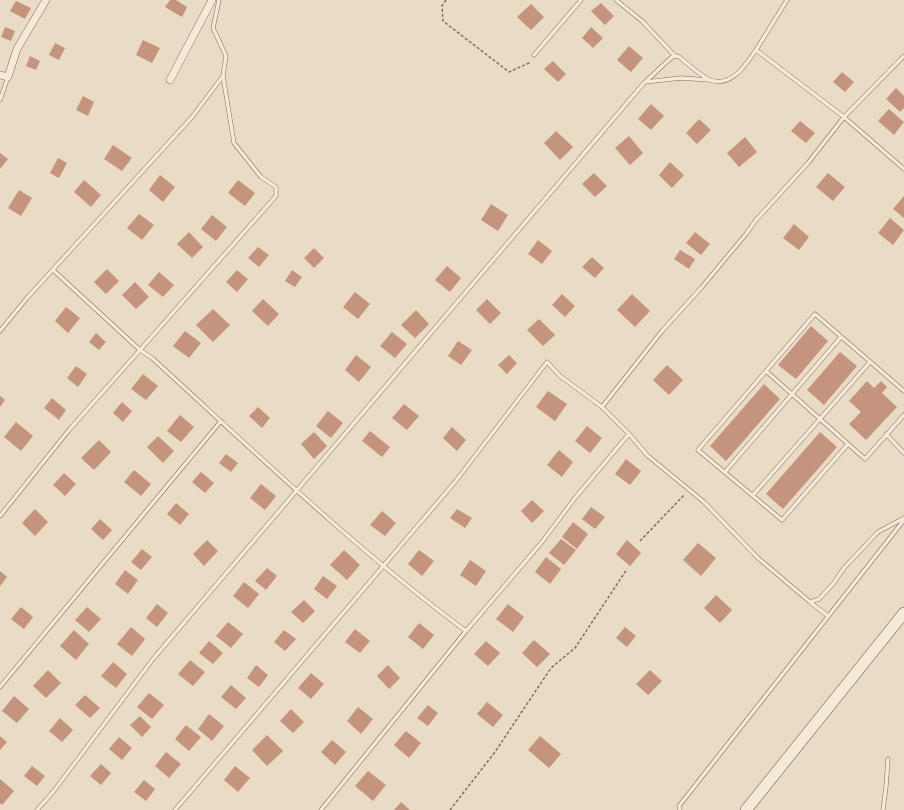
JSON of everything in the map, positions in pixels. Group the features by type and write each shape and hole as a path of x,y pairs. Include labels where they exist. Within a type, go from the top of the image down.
{"main road":[{"path":"746,810 904,613"}],"street":[{"path":"0,75 8,78 17,49 46,0"},
{"path":"170,80 212,0"}],"lane":[{"path":"0,516 69,430 276,196 276,187 261,176 234,143 223,76 226,56 213,28 219,0"},
{"path":"534,56 580,0"},
{"path":"616,0 642,21 675,56 678,56 710,80"},
{"path":"644,83 681,78 722,81 731,78 739,73 756,50 787,0"},
{"path":"756,50 844,117 904,169"},
{"path":"37,810 53,792 153,659 644,83 672,57 675,56"},
{"path":"602,407 662,331 701,288 756,220 808,163 844,117 904,56"},
{"path":"0,331 53,270 192,117 223,76"},
{"path":"0,100 8,78"},
{"path":"53,270 140,350 152,358 382,566 425,601 466,631"},
{"path":"848,444 782,520 698,450 815,314 904,391"},
{"path":"725,472 841,336"},
{"path":"175,810 454,482 546,362 560,376 602,407 648,456 704,502 758,558 828,616"},
{"path":"753,495 870,362"},
{"path":"766,371 865,459 904,414"},
{"path":"0,686 221,421"},
{"path":"321,810 466,631 542,542 575,498 628,434"},
{"path":"886,434 904,453"},
{"path":"810,602 819,599 878,532 904,519"},
{"path":"680,810 679,806 904,519"},
{"path":"883,810 888,759"}],"path":[{"path":"446,0 442,6 443,21 509,72 528,63 534,56"},
{"path":"640,541 689,489"},
{"path":"450,810 495,752 551,668 575,648 626,569"}],"building":[{"path":"170,0 176,0 187,7 182,17 165,7"},
{"path":"16,1 31,8 25,19 10,11"},
{"path":"601,3 614,16 605,25 591,11"},
{"path":"531,4 544,17 531,30 517,17"},
{"path":"5,27 15,31 11,41 1,37"},
{"path":"591,27 603,38 593,48 582,38"},
{"path":"143,40 160,48 152,63 136,55"},
{"path":"55,43 65,48 59,60 49,55"},
{"path":"629,46 643,58 631,72 617,60"},
{"path":"30,56 40,61 36,70 26,66"},
{"path":"553,61 566,74 558,82 544,69"},
{"path":"842,72 854,82 845,92 833,82"},
{"path":"896,88 904,96 904,108 900,112 886,99"},
{"path":"83,96 94,102 88,116 76,110"},
{"path":"651,104 664,116 651,130 638,119"},
{"path":"889,109 904,122 894,135 878,121"},
{"path":"699,119 711,130 697,144 686,133"},
{"path":"800,121 815,133 806,143 791,131"},
{"path":"556,131 573,147 560,160 544,143"},
{"path":"629,136 643,153 630,165 615,148"},
{"path":"745,137 757,152 739,167 727,153"},
{"path":"113,145 132,158 122,171 104,159"},
{"path":"0,153 8,159 0,169"},
{"path":"58,158 67,163 59,178 50,173"},
{"path":"670,162 684,175 672,188 659,175"},
{"path":"594,173 607,186 595,197 582,184"},
{"path":"828,173 845,187 833,201 816,187"},
{"path":"160,175 175,187 163,202 149,190"},
{"path":"84,180 101,195 91,207 74,192"},
{"path":"238,180 255,193 245,206 228,193"},
{"path":"19,190 32,198 21,216 8,208"},
{"path":"904,196 904,218 893,209"},
{"path":"491,204 508,215 498,231 481,220"},
{"path":"139,214 154,225 142,240 127,228"},
{"path":"212,215 227,227 216,241 201,229"},
{"path":"890,218 904,230 893,245 878,233"},
{"path":"794,224 809,237 799,250 783,238"},
{"path":"189,232 203,247 192,258 177,244"},
{"path":"695,232 710,244 701,255 686,243"},
{"path":"538,240 552,251 542,264 528,254"},
{"path":"258,247 269,255 259,267 248,258"},
{"path":"314,248 324,258 314,268 304,258"},
{"path":"680,250 695,259 689,269 674,259"},
{"path":"592,257 604,268 595,278 582,267"},
{"path":"447,266 461,278 450,292 435,280"},
{"path":"107,269 119,281 106,294 94,282"},
{"path":"237,270 248,279 237,292 226,282"},
{"path":"292,270 302,277 295,287 285,281"},
{"path":"159,272 174,285 163,297 148,285"},
{"path":"135,282 149,297 136,309 122,295"},
{"path":"355,292 370,304 358,319 343,307"},
{"path":"562,294 575,306 565,317 552,305"},
{"path":"632,294 650,311 635,327 617,310"},
{"path":"263,299 279,314 268,326 252,311"},
{"path":"487,299 501,313 490,324 476,310"},
{"path":"66,307 80,318 68,333 55,321"},
{"path":"213,309 230,325 213,342 196,325"},
{"path":"416,310 429,324 415,338 401,325"},
{"path":"539,319 555,335 543,346 527,330"},
{"path":"811,326 828,341 796,379 778,365"},
{"path":"185,331 201,343 189,358 173,346"},
{"path":"392,332 407,344 395,358 380,346"},
{"path":"96,333 106,342 99,350 89,342"},
{"path":"458,341 472,350 461,365 448,356"},
{"path":"840,352 857,366 824,405 807,390"},
{"path":"356,355 371,367 359,382 345,370"},
{"path":"509,355 517,363 507,374 498,365"},
{"path":"667,365 683,380 669,395 653,380"},
{"path":"76,366 87,374 78,387 67,378"},
{"path":"143,374 158,386 146,400 131,389"},
{"path":"867,381 874,388 881,381 887,387 882,393 897,407 866,440 849,424 861,412 849,401"},
{"path":"764,384 780,399 726,461 710,446"},
{"path":"548,391 567,404 555,421 536,407"},
{"path":"0,396 5,400 0,407"},
{"path":"52,398 66,410 59,420 44,408"},
{"path":"122,402 132,411 123,422 113,413"},
{"path":"404,404 419,416 407,430 392,418"},
{"path":"258,407 270,418 262,428 249,416"},
{"path":"328,411 343,423 331,438 316,426"},
{"path":"180,415 194,427 181,442 167,431"},
{"path":"16,422 33,436 21,451 4,437"},
{"path":"587,426 602,438 590,453 575,441"},
{"path":"452,427 466,440 457,451 443,438"},
{"path":"370,431 390,447 382,457 362,441"},
{"path":"314,432 327,446 314,459 301,444"},
{"path":"820,432 837,447 783,509 766,494"},
{"path":"158,436 174,451 163,463 147,447"},
{"path":"99,440 111,452 94,470 81,458"},
{"path":"559,450 573,462 562,477 547,465"},
{"path":"226,454 238,463 231,472 219,463"},
{"path":"626,459 641,471 630,485 615,474"},
{"path":"134,470 151,484 141,496 124,482"},
{"path":"201,472 214,483 205,493 192,482"},
{"path":"64,473 76,484 65,496 53,485"},
{"path":"261,484 276,496 265,510 250,498"},
{"path":"532,500 544,511 532,523 521,511"},
{"path":"176,503 189,514 180,525 167,514"},
{"path":"591,507 605,517 595,529 582,519"},
{"path":"35,509 48,522 35,536 22,523"},
{"path":"457,509 472,518 465,528 450,518"},
{"path":"382,511 396,523 385,536 370,525"},
{"path":"100,519 112,530 103,540 91,529"},
{"path":"573,522 588,534 577,549 562,537"},
{"path":"561,539 576,550 564,565 549,553"},
{"path":"207,540 218,551 204,566 193,554"},
{"path":"627,540 641,553 630,566 616,554"},
{"path":"698,543 716,558 701,576 683,560"},
{"path":"142,549 152,557 141,570 131,562"},
{"path":"344,550 360,565 347,580 330,565"},
{"path":"419,550 434,561 422,576 408,564"},
{"path":"546,557 561,569 550,584 535,572"},
{"path":"470,560 486,571 476,586 460,575"},
{"path":"267,568 277,576 266,590 255,581"},
{"path":"125,570 138,580 128,594 115,584"},
{"path":"0,571 7,577 0,586"},
{"path":"323,576 337,586 327,599 314,589"},
{"path":"244,582 259,594 248,608 233,596"},
{"path":"716,595 732,610 720,623 704,608"},
{"path":"304,600 315,611 303,623 291,612"},
{"path":"157,604 168,613 157,627 146,618"},
{"path":"508,604 524,617 513,632 496,619"},
{"path":"21,607 33,617 24,629 11,619"},
{"path":"87,607 101,619 89,632 75,620"},
{"path":"228,622 243,634 231,648 216,636"},
{"path":"419,623 434,635 423,649 408,637"},
{"path":"131,627 145,639 132,656 117,644"},
{"path":"625,627 636,636 627,647 616,638"},
{"path":"355,629 370,641 360,653 345,642"},
{"path":"74,630 89,644 76,660 60,646"},
{"path":"284,630 296,639 285,651 274,642"},
{"path":"534,640 550,654 537,667 522,653"},
{"path":"209,641 223,653 213,664 199,653"},
{"path":"486,641 500,653 488,666 474,654"},
{"path":"190,660 205,672 193,686 178,674"},
{"path":"113,662 127,674 116,688 101,676"},
{"path":"256,665 268,675 259,687 247,678"},
{"path":"388,665 400,678 389,689 377,676"},
{"path":"48,670 61,683 46,698 33,686"},
{"path":"650,670 662,681 648,695 636,684"},
{"path":"311,673 324,684 311,699 298,688"},
{"path":"231,685 246,698 236,709 221,697"},
{"path":"149,693 164,705 152,719 137,707"},
{"path":"85,695 100,708 90,718 75,705"},
{"path":"14,696 29,709 17,723 2,711"},
{"path":"487,702 503,715 493,727 477,714"},
{"path":"428,705 438,713 428,726 417,718"},
{"path":"358,707 373,719 361,734 347,721"},
{"path":"291,709 304,722 293,733 280,721"},
{"path":"209,714 224,726 212,741 198,729"},
{"path":"140,716 151,727 142,737 130,725"},
{"path":"60,718 73,730 62,742 49,731"},
{"path":"186,725 201,737 189,751 175,739"},
{"path":"406,731 421,743 409,758 394,745"},
{"path":"267,735 283,751 267,766 252,750"},
{"path":"0,736 7,742 0,750"},
{"path":"540,736 561,754 549,768 528,750"},
{"path":"119,737 132,748 122,760 109,749"},
{"path":"332,740 346,752 335,765 321,752"},
{"path":"166,752 181,764 169,778 155,766"},
{"path":"101,764 111,773 101,785 90,776"},
{"path":"32,766 45,776 37,786 24,776"},
{"path":"235,766 250,778 238,792 224,780"},
{"path":"368,771 386,785 373,801 355,786"},
{"path":"0,779 14,791 2,805 0,803"},
{"path":"144,780 155,789 146,801 134,792"},
{"path":"401,802 410,810 394,810"}]}
